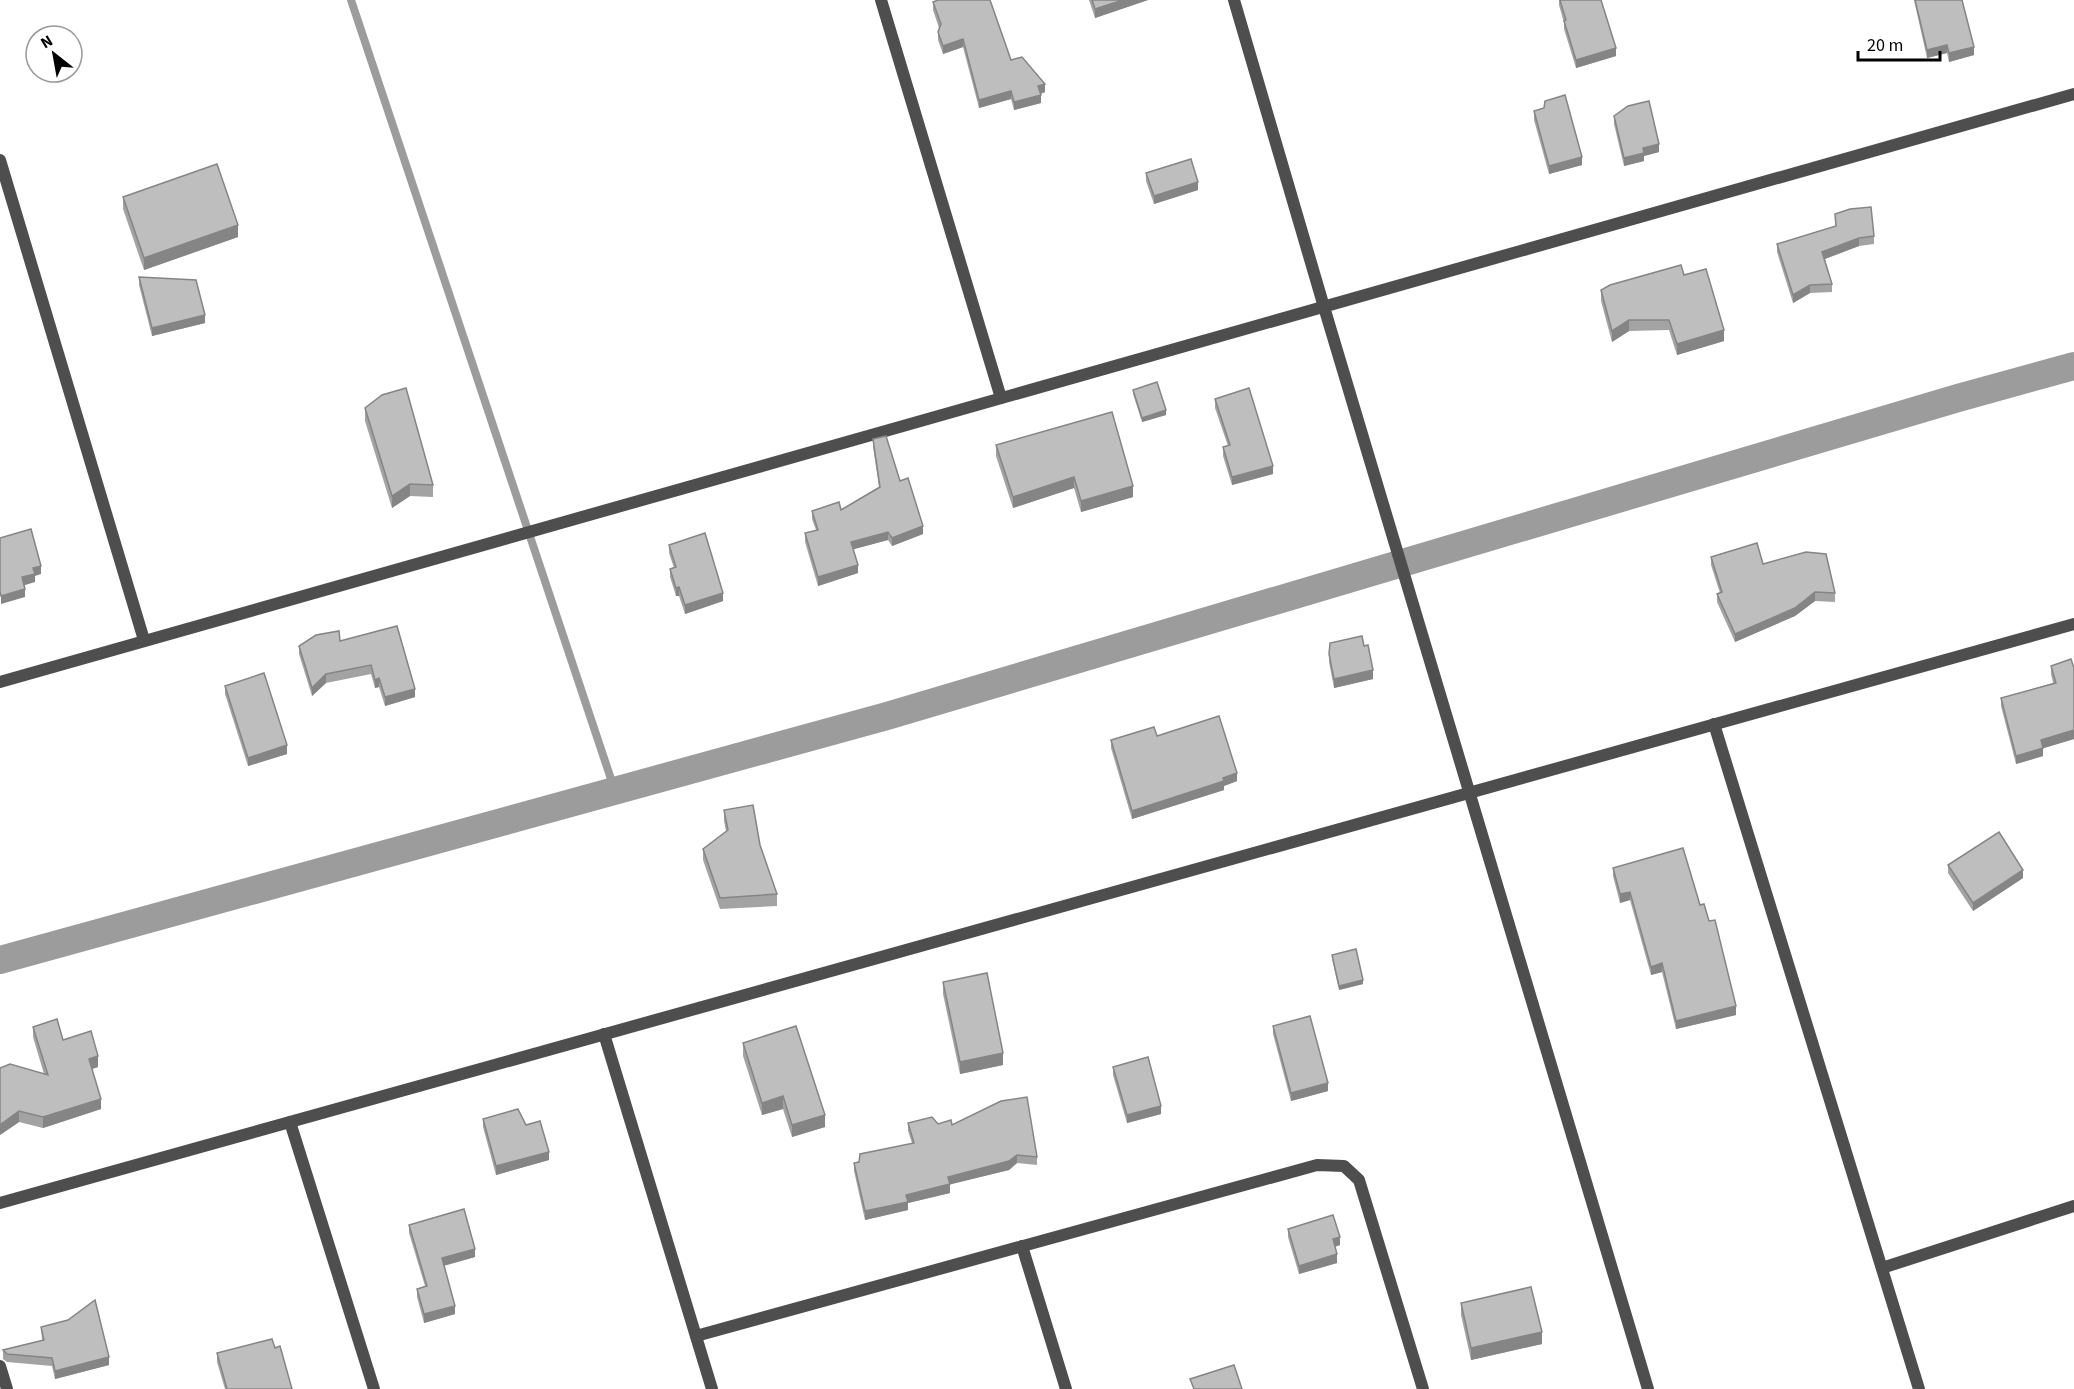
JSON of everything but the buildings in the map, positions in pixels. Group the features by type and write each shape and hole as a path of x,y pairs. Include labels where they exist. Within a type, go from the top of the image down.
{"street":[{"path":"881,0 1001,398"},
{"path":"1234,0 1648,1389"},
{"path":"0,682 2074,94"},
{"path":"0,160 144,640"},
{"path":"0,1203 2074,624"},
{"path":"1714,724 1919,1389"},
{"path":"604,1034 712,1389"},
{"path":"290,1122 374,1389"},
{"path":"696,1336 1317,1165 1344,1166 1359,1180 1422,1389"},
{"path":"1882,1268 2074,1206"},
{"path":"1022,1246 1065,1389"},
{"path":"0,1366 7,1389"}],"waterway":[{"path":"351,0 615,791"},
{"path":"0,960 887,716 1958,398 2074,366"}]}
